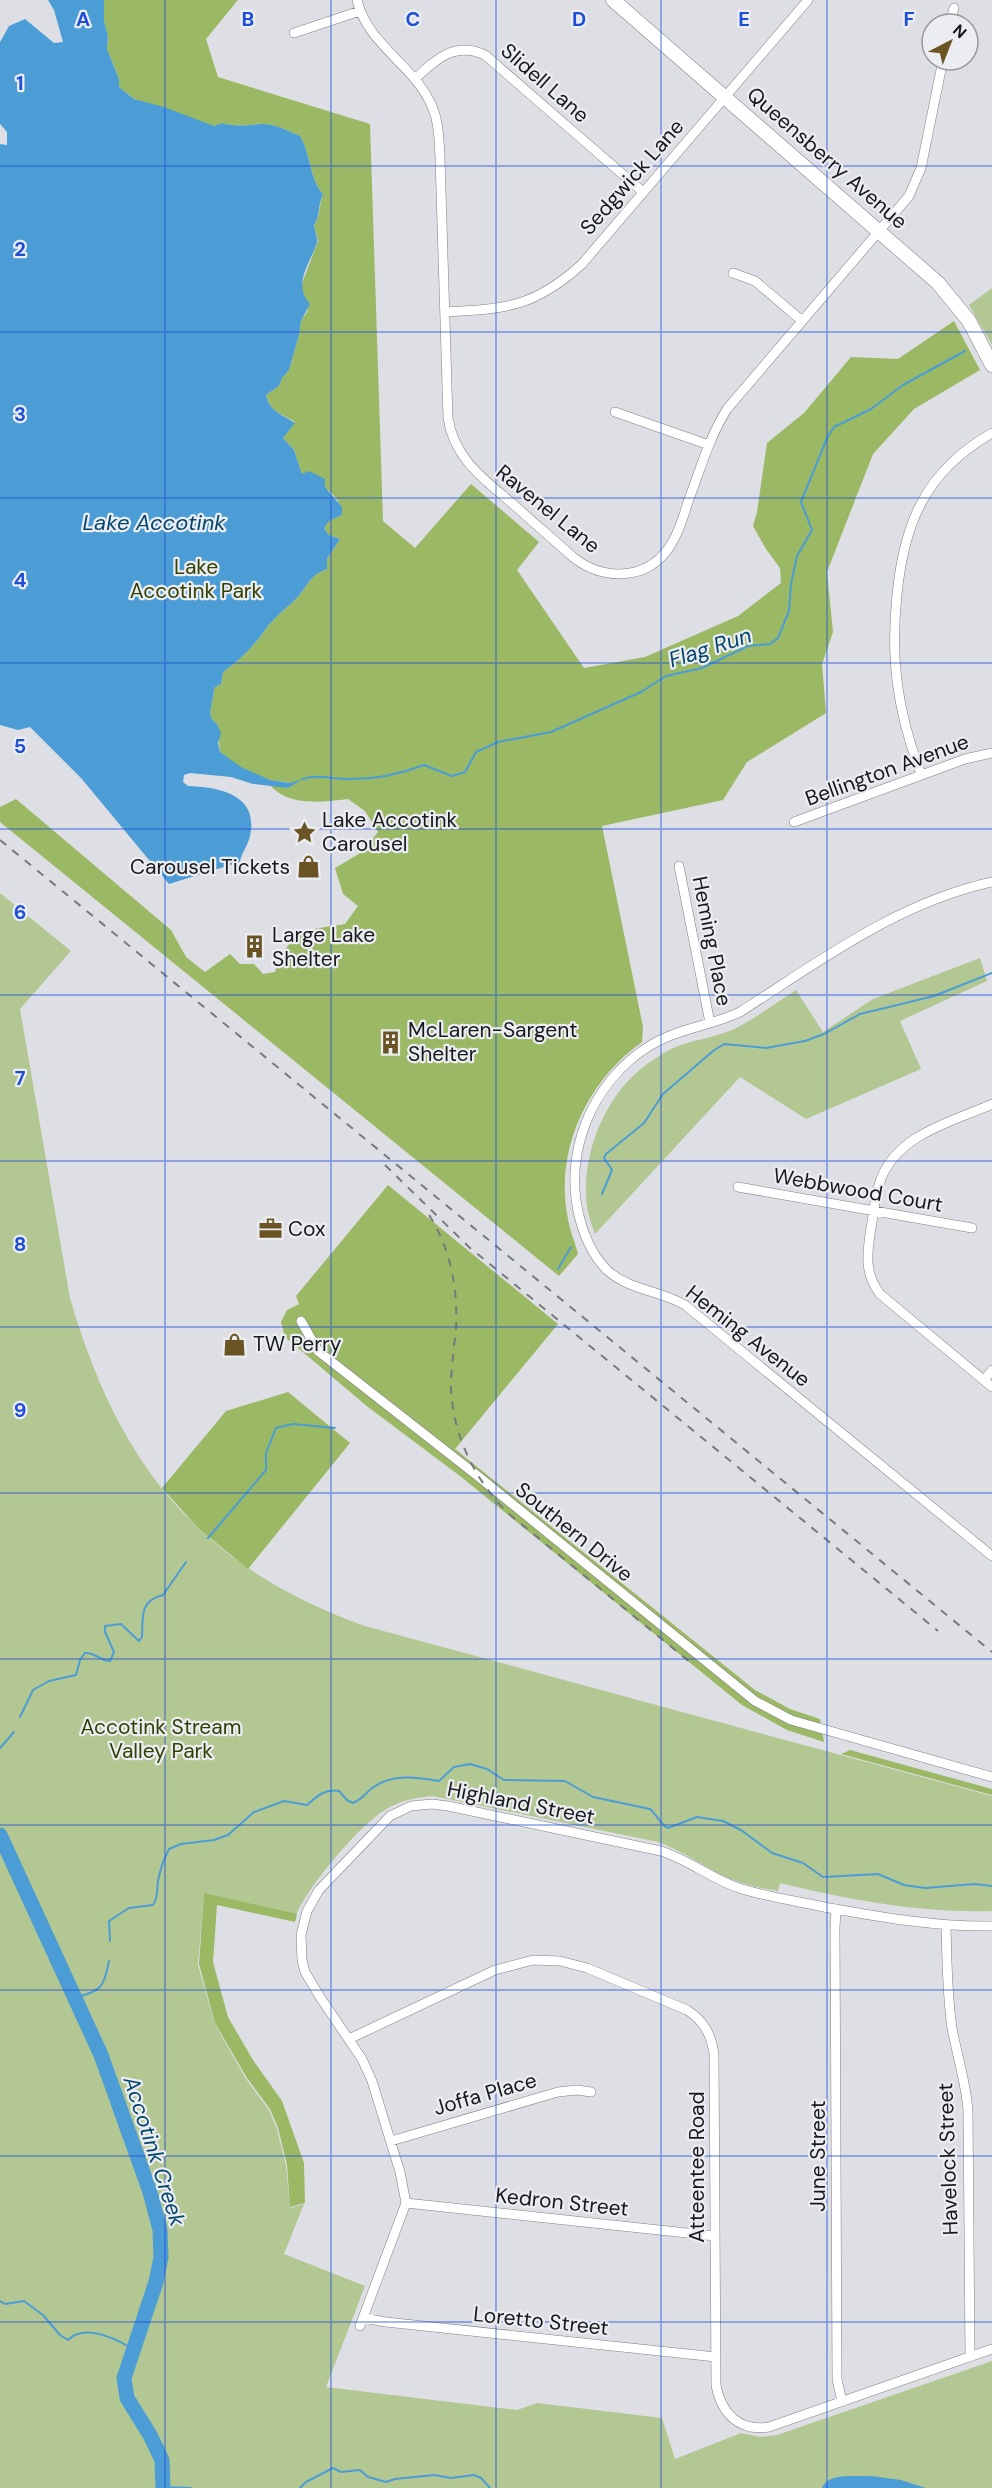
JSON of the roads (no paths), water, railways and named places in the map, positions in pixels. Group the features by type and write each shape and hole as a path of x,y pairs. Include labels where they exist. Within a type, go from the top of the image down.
{"street":[{"name":"Ravenel Lane","path":"357,0 360,11 375,37 415,79 430,101 438,131 448,418 457,448 478,475 574,558 589,568 608,574 629,573 648,567 664,555 677,534 719,421 734,398 909,196 919,176 941,72"},
{"name":"Queensberry Avenue","path":"613,0 950,295 969,321 992,365"},
{"name":"Sedgwick Lane","path":"445,312 501,308 527,301 548,291 582,264 808,0"},
{"path":"953,12 954,8"},
{"path":"294,33 360,11"},
{"name":"Slidell Lane","path":"415,79 435,59 455,50 470,50 485,55 643,192"},
{"path":"733,273 755,281 801,320"},
{"path":"615,412 709,445"},
{"path":"921,774 903,720 896,684 893,638 900,562 910,526 928,491 952,462 992,433"},
{"name":"Bellington Avenue","path":"794,822 964,759 992,753"},
{"name":"Heming Place","path":"679,866 710,1023"},
{"name":"Heming Avenue","path":"992,882 928,901 883,922 740,1012 672,1034 651,1045 617,1072 598,1096 583,1131 575,1171 579,1215 593,1252 608,1270 636,1288 666,1295 685,1305 992,1556"},
{"path":"992,1104 905,1145 893,1157 883,1173 874,1211 867,1259 868,1274 874,1287 885,1299 992,1387"},
{"name":"Webbwood Court","path":"738,1187 972,1228"},
{"name":"Southern Drive","path":"301,1321 318,1351 479,1477 734,1685 781,1716 992,1777"},
{"path":"984,1380 992,1370"},
{"name":"Highland Street","path":"406,2203 391,2141 372,2081 349,2039 320,1997 306,1971 301,1949 304,1922 313,1899 384,1821 411,1806 432,1804 462,1808 661,1851 739,1888 836,1909 946,1926 992,1926"},
{"name":"June Street","path":"836,1909 837,2379 842,2402"},
{"name":"Havelock Street","path":"946,1926 949,2004 953,2032 965,2079 968,2111 970,2357"},
{"name":"Atteentee Road","path":"349,2039 495,1970 533,1960 560,1961 587,1968 687,2010 705,2026 714,2054 716,2385 721,2406 733,2419 747,2427 769,2427 992,2349"},
{"name":"Joffa Place","path":"391,2141 558,2092 591,2092"},
{"name":"Kedron Street","path":"406,2203 715,2236"},
{"name":"Loretto Street","path":"406,2203 361,2322 716,2357"}],"water":[{"name":"Lake Accotink","path":"48,0 104,0 107,49 119,79 119,87 134,99 164,107 214,126 222,123 266,124 300,136 315,181 323,194 314,225 317,243 302,281 305,296 310,304 301,321 289,370 279,386 266,395 274,409 295,423 283,438 294,450 302,474 309,471 325,479 325,487 342,507 342,515 329,521 324,528 329,535 340,539 327,559 327,569 313,578 251,647 223,672 221,684 214,688 211,711 211,718 221,733 218,743 220,752 241,767 270,780 290,783 303,779 288,788 253,784 231,777 190,773 184,775 183,782 188,786 224,791 243,802 249,811 250,836 240,862 169,884 81,778 30,727 18,730 0,725 0,144 7,145 7,132 0,124 0,42 9,26 25,19 54,43 63,42 54,10"},
{"path":"871,2476 901,2480 926,2488 822,2488 825,2483 836,2477"}],"waterway":[{"name":"Flag Run","path":"303,779 314,777 376,778 424,765 452,776 465,772 476,752 498,742 551,732 641,692 666,676 702,668 748,646 770,644 778,638 789,611 791,584 797,556 812,530 801,502 827,438 834,427 871,409 903,385 965,351"},
{"path":"602,1194 612,1170 604,1158 606,1154 644,1123 663,1094 724,1044 766,1048 805,1041 824,1034 860,1014 934,996 992,973"},
{"path":"558,1269 571,1247"},
{"path":"208,1538 266,1470 266,1453 276,1428 293,1424 335,1428"},
{"path":"20,1717 33,1690 49,1681 76,1675 80,1660 85,1653 110,1661 114,1652 105,1632 105,1626 121,1624 139,1641 142,1637 146,1606 150,1601 163,1595 186,1562"},
{"path":"0,1748 14,1732"},
{"path":"110,1941 109,1921 129,1908 153,1905 155,1902 160,1873 169,1849 181,1844 214,1840 228,1835 254,1812 284,1801 307,1805 322,1793 334,1790 339,1791 353,1803 387,1780 413,1778 439,1781 454,1767 470,1764 487,1769 504,1780 565,1781 593,1797 650,1809 668,1828 697,1817 723,1821 741,1830 772,1853 803,1863 823,1877 878,1874 904,1885 925,1888 975,1884 992,1886"},
{"name":"Accotink Creek","path":"0,1835 101,2055 150,2192 160,2230 161,2257 156,2282 124,2378 127,2398 150,2435 162,2460 163,2488"},
{"path":"74,1998 100,1987 109,1961"},
{"path":"0,2301 5,2304 24,2301 43,2315 60,2335 68,2340 83,2333 100,2334 133,2349"},
{"path":"300,2488 306,2482 333,2468 341,2472 360,2470 368,2477 386,2482 434,2475 451,2478 474,2475 481,2478 490,2488"},
{"path":"164,2487 191,2488"}],"railway":[{"path":"0,840 992,1652"},
{"path":"385,1165 469,1247 938,1631"},
{"path":"429,1215 443,1242 452,1270 456,1300 451,1381 453,1406 461,1440 476,1472 509,1514 691,1663"}],"place":[{"name":"Lake Accotink Carousel","path":"304,832"},
{"name":"Carousel Tickets","path":"308,867"},
{"name":"Large Lake Shelter","path":"254,947"},
{"name":"McLaren-Sargent Shelter","path":"390,1042"},
{"name":"Cox","path":"270,1229"},
{"name":"TW Perry","path":"235,1344"}],"park label":[{"name":"Lake Accotink Park","path":"196,579"},
{"name":"Accotink Stream Valley Park","path":"161,1739"}]}
